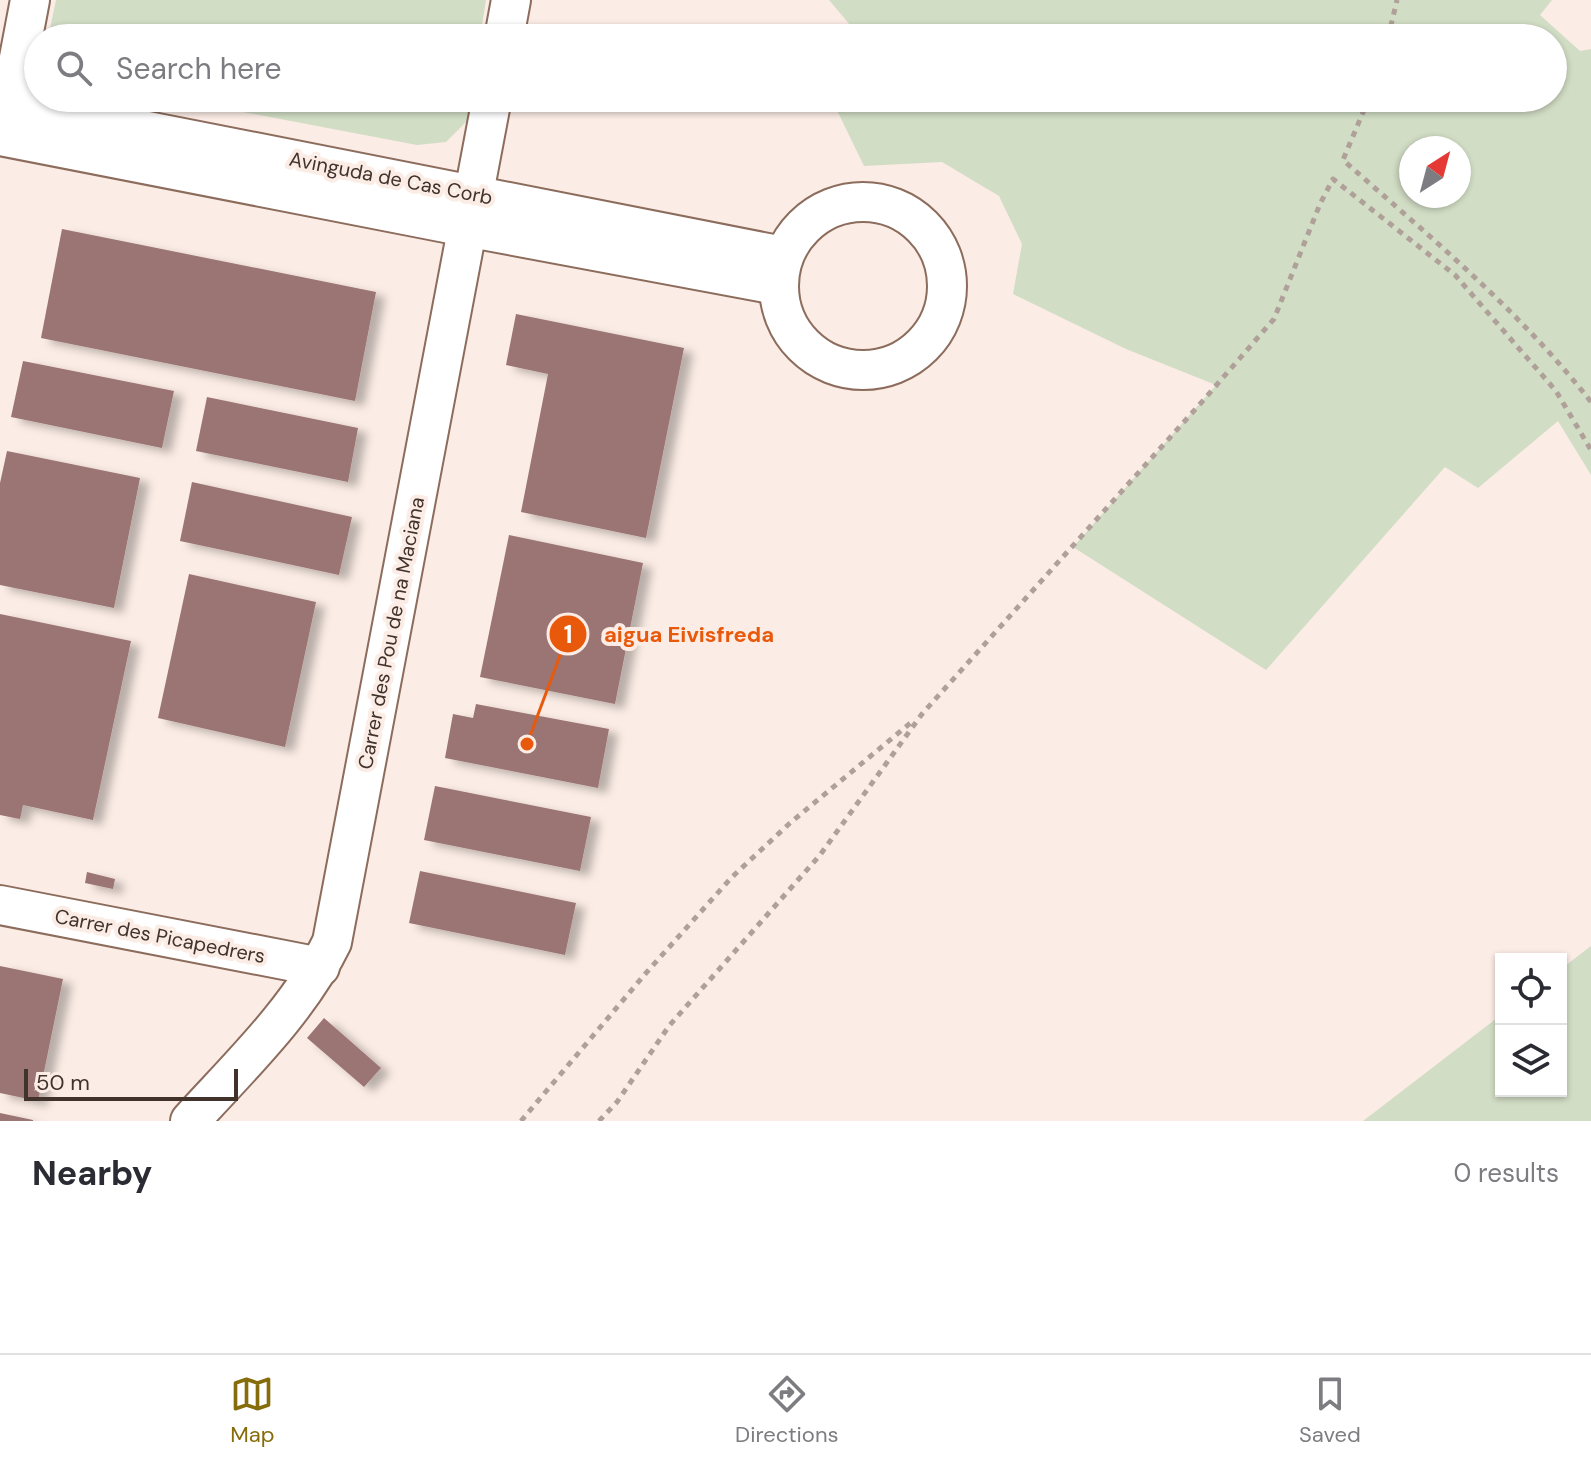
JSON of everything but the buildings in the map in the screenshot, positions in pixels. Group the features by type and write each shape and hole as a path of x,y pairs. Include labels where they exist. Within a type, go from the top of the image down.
{"street":[{"path":"25,24 30,0"},
{"path":"507,24 511,0"},
{"path":"3,127 24,28"},
{"name":"Carrer des Pou de na Maciana","path":"190,1121 263,1040 320,967 332,942 489,112"},
{"name":"Avinguda de Cas Corb","path":"3,127 780,270"},
{"path":"849,202 878,203 906,213 929,232 943,258 948,288 944,314 931,337 912,356 888,368 862,372 835,367 812,354 793,335 781,311 780,270 798,231 821,212 849,202"},
{"name":"Carrer des Picapedrers","path":"0,905 320,967"}],"path":[{"path":"1391,24 1397,0"},
{"path":"1363,112 1343,160 1483,286 1560,362 1591,402"},
{"path":"599,1121 617,1102 669,1026 820,855 922,714 1274,319 1333,179 1455,275 1556,391 1591,450"},
{"path":"521,1121 732,877 790,823 922,714"}],"green space":[{"path":"56,0 486,0 482,24 51,24"},
{"path":"829,0 1552,0 1540,15 1550,24 849,24"},
{"path":"1567,39 1580,51 1591,49 1591,475 1558,421 1478,488 1445,467 1266,670 1073,547 1216,385 1126,349 1013,294 1022,244 999,196 942,162 864,166 838,112 1567,112"},
{"path":"243,112 468,112 467,121 446,142 417,145"},
{"path":"1591,946 1591,1121 1363,1121 1495,1020 1495,1097 1567,1097 1567,964"}],"place":[{"name":"aigua Eivisfreda","path":"527,744"}]}
